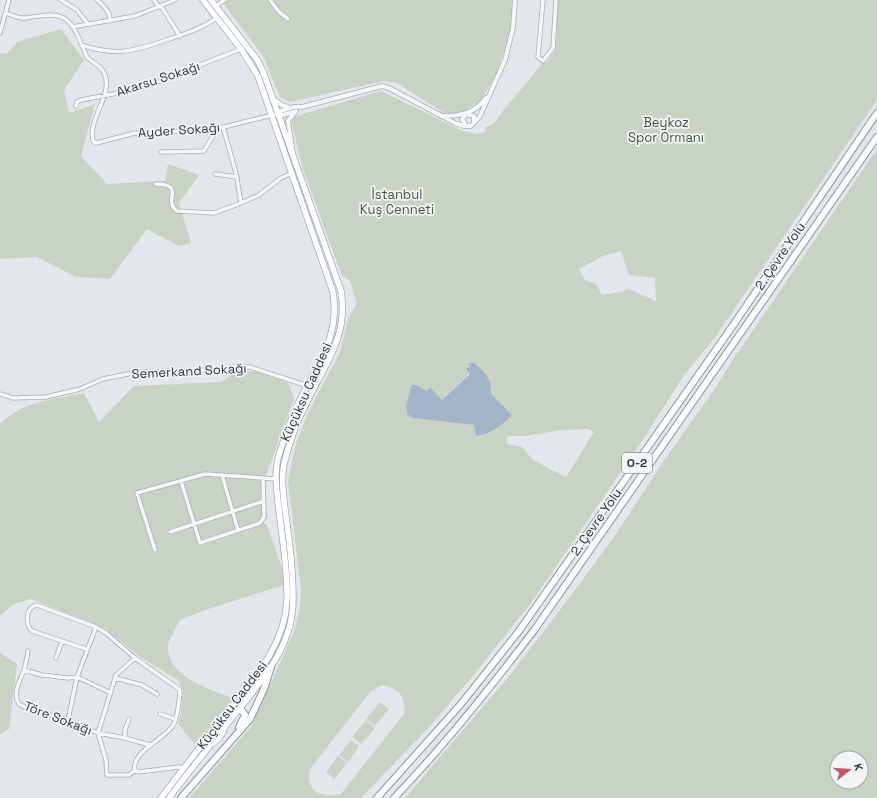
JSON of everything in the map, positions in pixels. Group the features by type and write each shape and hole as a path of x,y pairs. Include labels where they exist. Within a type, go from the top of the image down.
{"highway":[{"name":"2. Çevre Yolu","path":"377,798 461,704 519,631 734,324 877,114"},
{"name":"2. Çevre Yolu","path":"394,798 502,673 543,618 877,137"},
{"path":"181,798 250,719 264,689 272,667"},
{"path":"215,758 244,718 243,711 240,708"}],"main road":[{"name":"Küçüksu Caddesi","path":"169,798 272,667 281,650 290,626 292,607 292,568 278,461 285,435 330,344 334,324 334,301 261,84 252,64 203,0"},
{"name":"Küçüksu Caddesi","path":"161,798 254,680 273,651 286,608 286,569 280,479 291,438 336,346 342,325 342,300 278,114 258,61 212,0"},
{"path":"211,11 216,6"},
{"path":"217,18 222,14"},
{"path":"261,84 265,87 274,111 278,114"},
{"path":"300,198 306,196"},
{"path":"325,352 331,356"},
{"path":"308,386 314,389"},
{"path":"286,608 292,607"},
{"path":"231,708 240,708"},
{"path":"184,768 189,772"}],"street":[{"path":"0,33 9,0"},
{"path":"61,0 77,10 88,24"},
{"path":"97,0 106,10 110,17 110,21"},
{"path":"154,0 160,6 180,36"},
{"path":"72,26 135,16 175,0"},
{"path":"216,6 224,0"},
{"path":"270,0 279,12 288,19"},
{"path":"272,115 278,114 280,110 295,109 382,86 455,123 470,125 480,116 505,60 513,28 515,0"},
{"path":"543,0 538,57 543,61 553,48 556,0"},
{"path":"0,15 5,14 24,18 41,14 65,19 72,26 87,57 90,61 98,64 106,77 107,82 104,95"},
{"path":"81,45 95,50 140,50 199,29 217,18"},
{"name":"Akarsu Sokağı","path":"76,106 77,102 82,100 157,82 241,49"},
{"path":"470,125 462,121 462,117 476,109 491,91"},
{"name":"Ayder Sokağı","path":"104,95 91,133 93,141 96,142 111,140 135,133 193,132 217,129 272,115"},
{"path":"272,98 285,106 295,109"},
{"path":"293,158 294,147 288,121 295,109"},
{"path":"442,116 466,114 474,116 474,122 470,125"},
{"path":"223,127 241,203"},
{"path":"161,152 204,151 217,129"},
{"path":"155,184 166,184 171,187 173,191 172,203 174,210 214,213 259,195 281,178 292,173"},
{"path":"214,174 236,177"},
{"name":"Semerkand Sokağı","path":"0,394 13,398 46,397 80,389 103,379 138,372 215,370 235,367 250,367 308,386"},
{"path":"155,550 137,493 205,474 280,479"},
{"path":"222,475 238,530"},
{"path":"181,481 200,543 260,523 264,518 263,478"},
{"path":"170,532 264,501"},
{"path":"86,649 32,631 28,627 26,619 34,606 96,627 106,633 135,658 179,689 180,693 174,723 164,736 150,745 136,760 134,770 129,775 107,775 106,760 98,733 109,692 115,678 135,658"},
{"path":"68,720 77,677 86,649 96,627"},
{"path":"56,658 62,641"},
{"name":"Töre Sokağı","path":"28,651 24,670 18,681 16,694 19,704 28,709 68,720 98,733 150,745"},
{"path":"24,670 42,675 68,678 77,677 109,692"},
{"path":"115,678 142,685 157,694"},
{"path":"160,714 175,719"},
{"path":"125,738 125,730 129,719"},
{"path":"134,770 142,772 179,767 184,768"}],"green space":[{"path":"229,0 513,0 510,34 496,74 481,101 461,113 444,113 397,83 384,81 290,102 280,97 263,56 223,3"},
{"name":"Beykoz Spor Ormanı","path":"558,0 877,0 877,100 716,336 684,375 644,438 531,603 472,677 430,726 361,798 189,798 251,727 293,634 300,608 301,590 288,481 296,443 310,409 340,352 348,320 356,305 350,281 342,276 302,166 293,128 293,117 381,91 463,131 477,134 485,132 485,127 494,124 502,112 543,63 546,63 556,49","holes":["621,251 629,275 655,278 656,301 626,288 625,291 602,295 596,284 585,280 579,269 603,256","470,368 492,388 491,394 475,425 413,418 417,385 427,391 430,388 442,400 470,373","588,429 594,432 566,477 533,460 522,447 507,444 507,436 525,436 563,430","382,685 397,691 403,698 404,714 341,794 327,795 316,792 310,783 310,769 371,691"]},
{"path":"61,29 84,60 64,90 69,113 95,104 81,156 107,184 165,181 168,164 199,175 179,203 191,243 179,246 147,229 110,279 76,277 37,257 0,259 0,53 7,54 17,42"},
{"path":"877,149 877,798 405,798 510,675 570,597 616,534 661,465 714,390 734,358"},
{"path":"240,370 258,372 288,383 294,399 265,478 267,518 263,523 267,525 284,574 284,585 211,608 180,620 171,636 168,646 170,657 182,674 192,681 234,699 197,747 178,724 181,713 183,690 178,680 140,657 105,628 31,599 14,604 0,616 0,424 9,416 29,405 84,393 99,422 134,386 221,382"},
{"path":"0,653 17,664 9,729 0,734"},
{"path":"380,702 389,709 375,726 366,719"},
{"path":"366,720 375,728 361,744 352,737"},
{"path":"351,740 359,746 348,762 339,755"},
{"path":"338,756 347,763 334,779 326,772"}],"water":[{"path":"469,363 474,363 487,376 491,394 512,415 504,423 496,429 476,436 474,425 413,418 407,414 406,406 412,385 417,385 427,391 430,387 442,400 470,374 466,368 470,368"}],"park label":[{"name":"İstanbul Kuş Cenneti","path":"397,202"}]}
